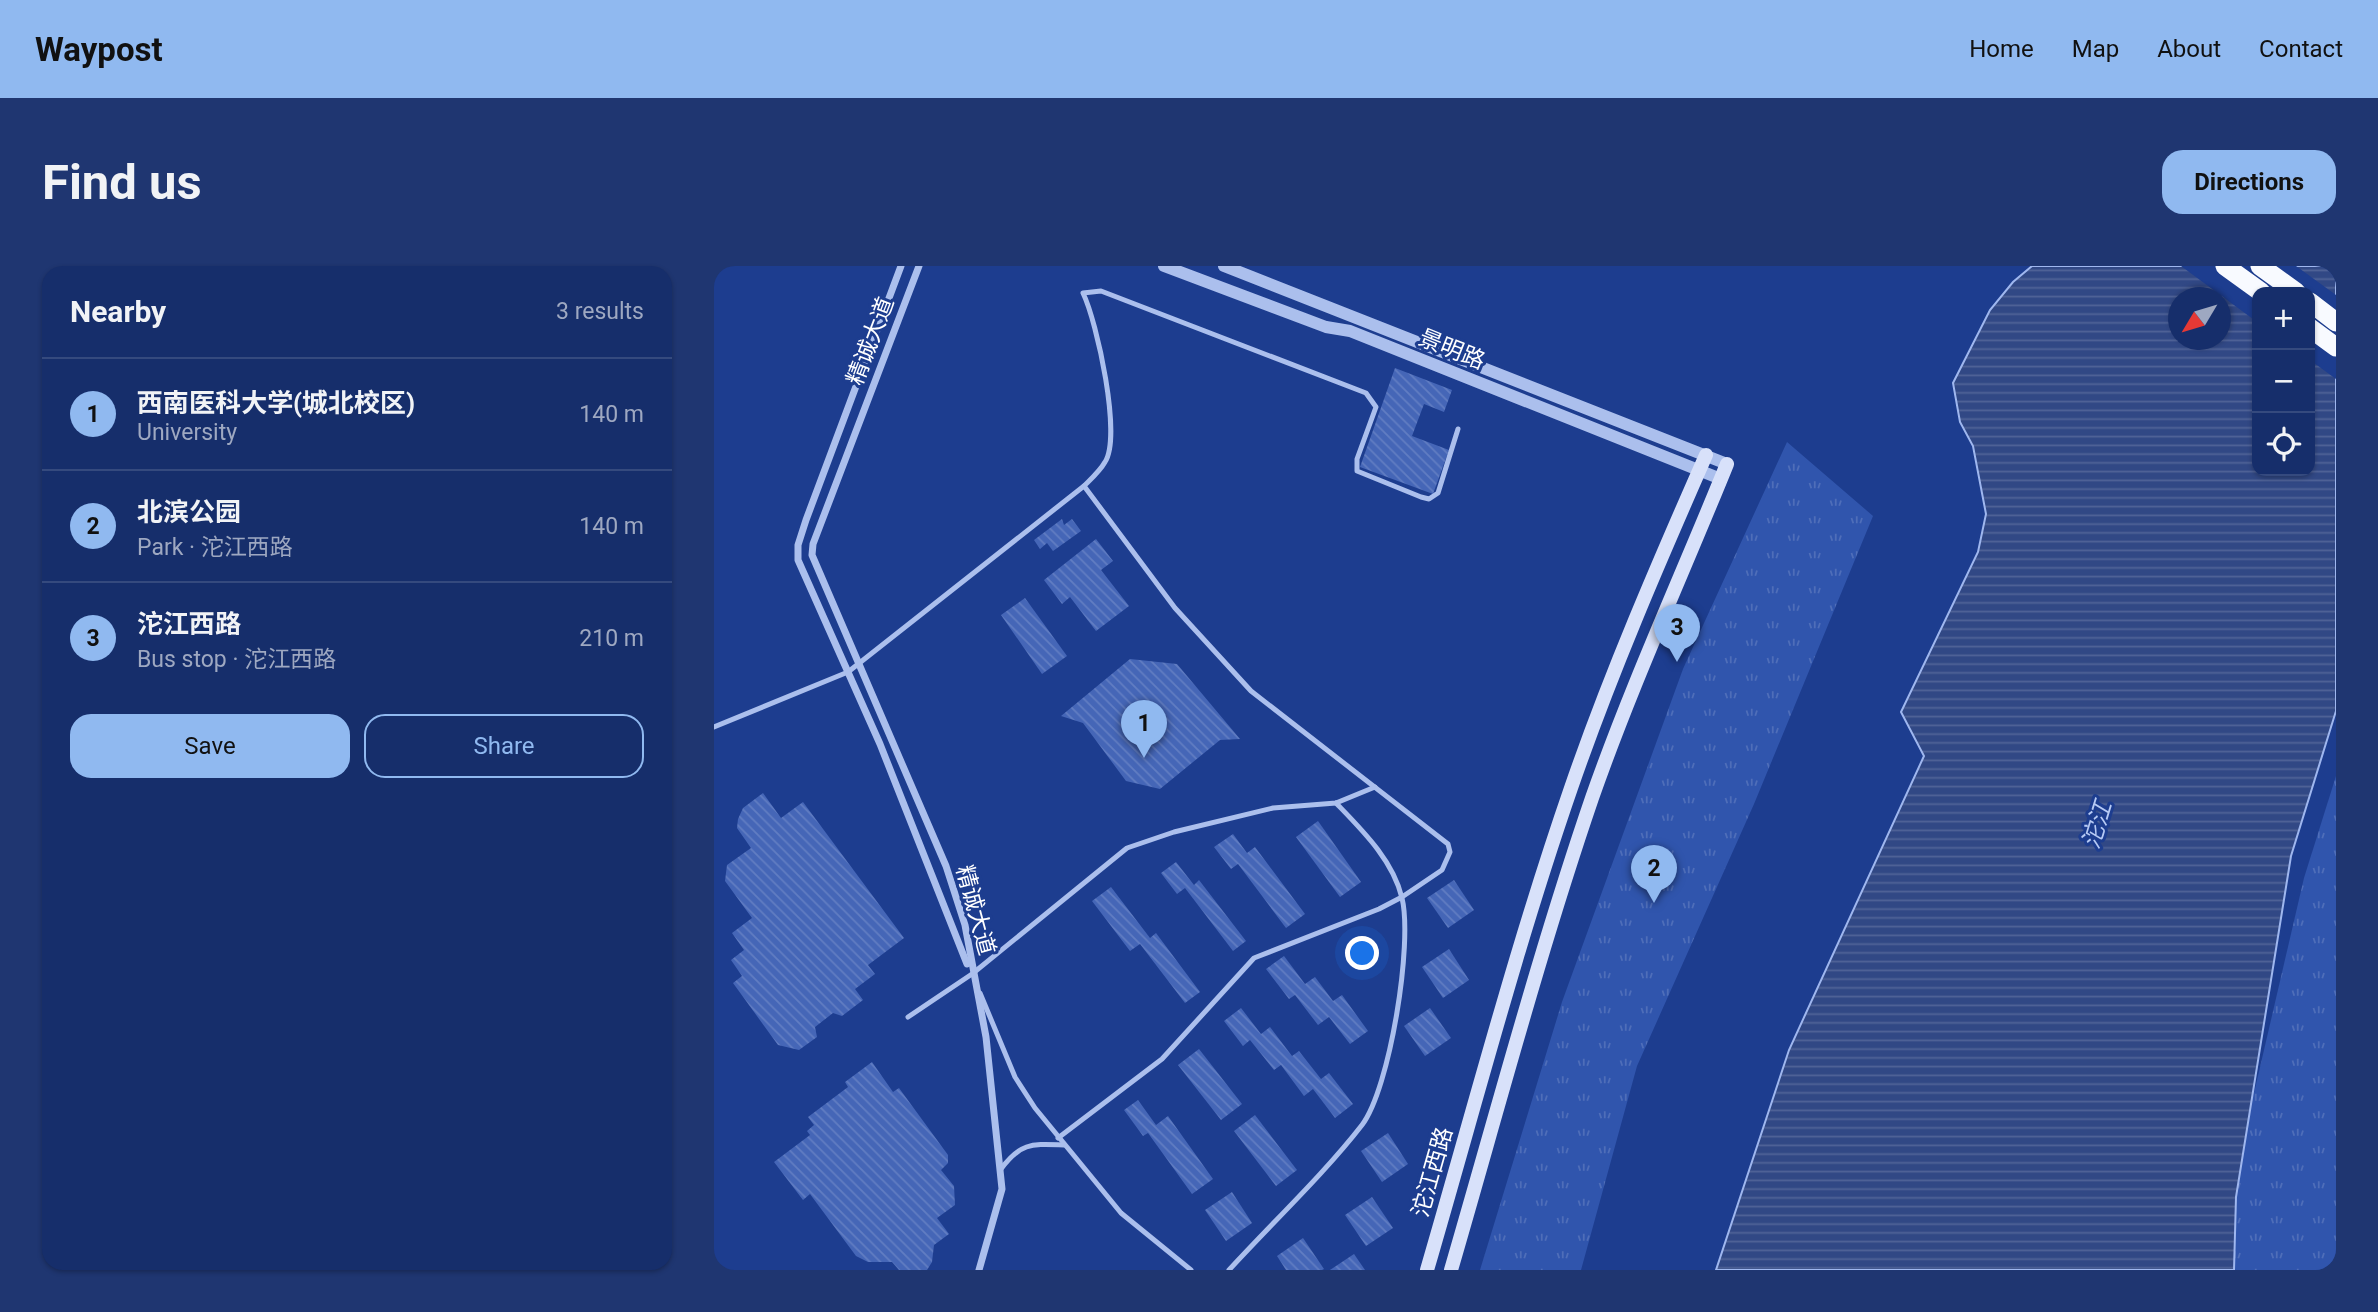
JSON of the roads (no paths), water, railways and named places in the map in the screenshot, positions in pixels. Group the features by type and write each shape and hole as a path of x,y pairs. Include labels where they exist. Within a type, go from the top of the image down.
{"highway":[{"path":"2225,266 2254,287"},
{"path":"2260,266 2289,287"},
{"path":"2315,306 2336,322"},
{"path":"2315,332 2336,347"}],"main road":[{"name":"沱江西路","path":"1427,1270 1527,923 1572,786 1649,587 1706,455"},
{"name":"沱江西路","path":"1451,1270 1567,872 1625,710 1727,464"}],"street":[{"name":"精诚大道","path":"901,266 798,545 798,560 930,864 952,930 972,974"},
{"name":"精诚大道","path":"919,266 813,544 816,567 946,866 965,925 972,974"},
{"name":"景明路","path":"1164,266 1326,327 1350,331 1721,479"},
{"name":"景明路","path":"1224,266 1727,464"},
{"path":"972,974 986,1037 1002,1189 979,1270"}],"lane":[{"path":"714,727 848,672 1084,486 1107,461 1111,427 1103,362 1083,293 1101,291 1366,393 1376,407 1357,459 1357,471 1420,497 1429,499 1438,493 1458,429"},
{"path":"1058,1138 1162,1059 1254,958 1379,909 1402,897 1442,870 1450,852 1448,844 1251,691 1175,608 1084,486"},
{"path":"908,1017 972,974 1127,848 1174,832 1273,808 1336,803 1375,787"},
{"path":"1229,1270 1363,1124 1384,1077 1397,1006 1404,924 1402,897 1376,846 1336,803"},
{"path":"972,974 1015,1077 1063,1145 1121,1213 1191,1270"},
{"path":"1001,1169 1013,1153 1026,1146 1063,1145"}],"water":[{"name":"沱江","path":"2032,266 2336,266 2336,711 2291,856 2236,1197 2234,1270 1716,1270 1789,1050 1924,756 1901,712 1978,552 1986,514 1973,446 1960,422 1953,383 1990,310 2013,282"}],"place":[{"name":"沱江西路","path":"1677,662"},
{"name":"西南医科大学(城北校区)","path":"1144,758"},
{"name":"北滨公园","path":"1654,903"}]}
